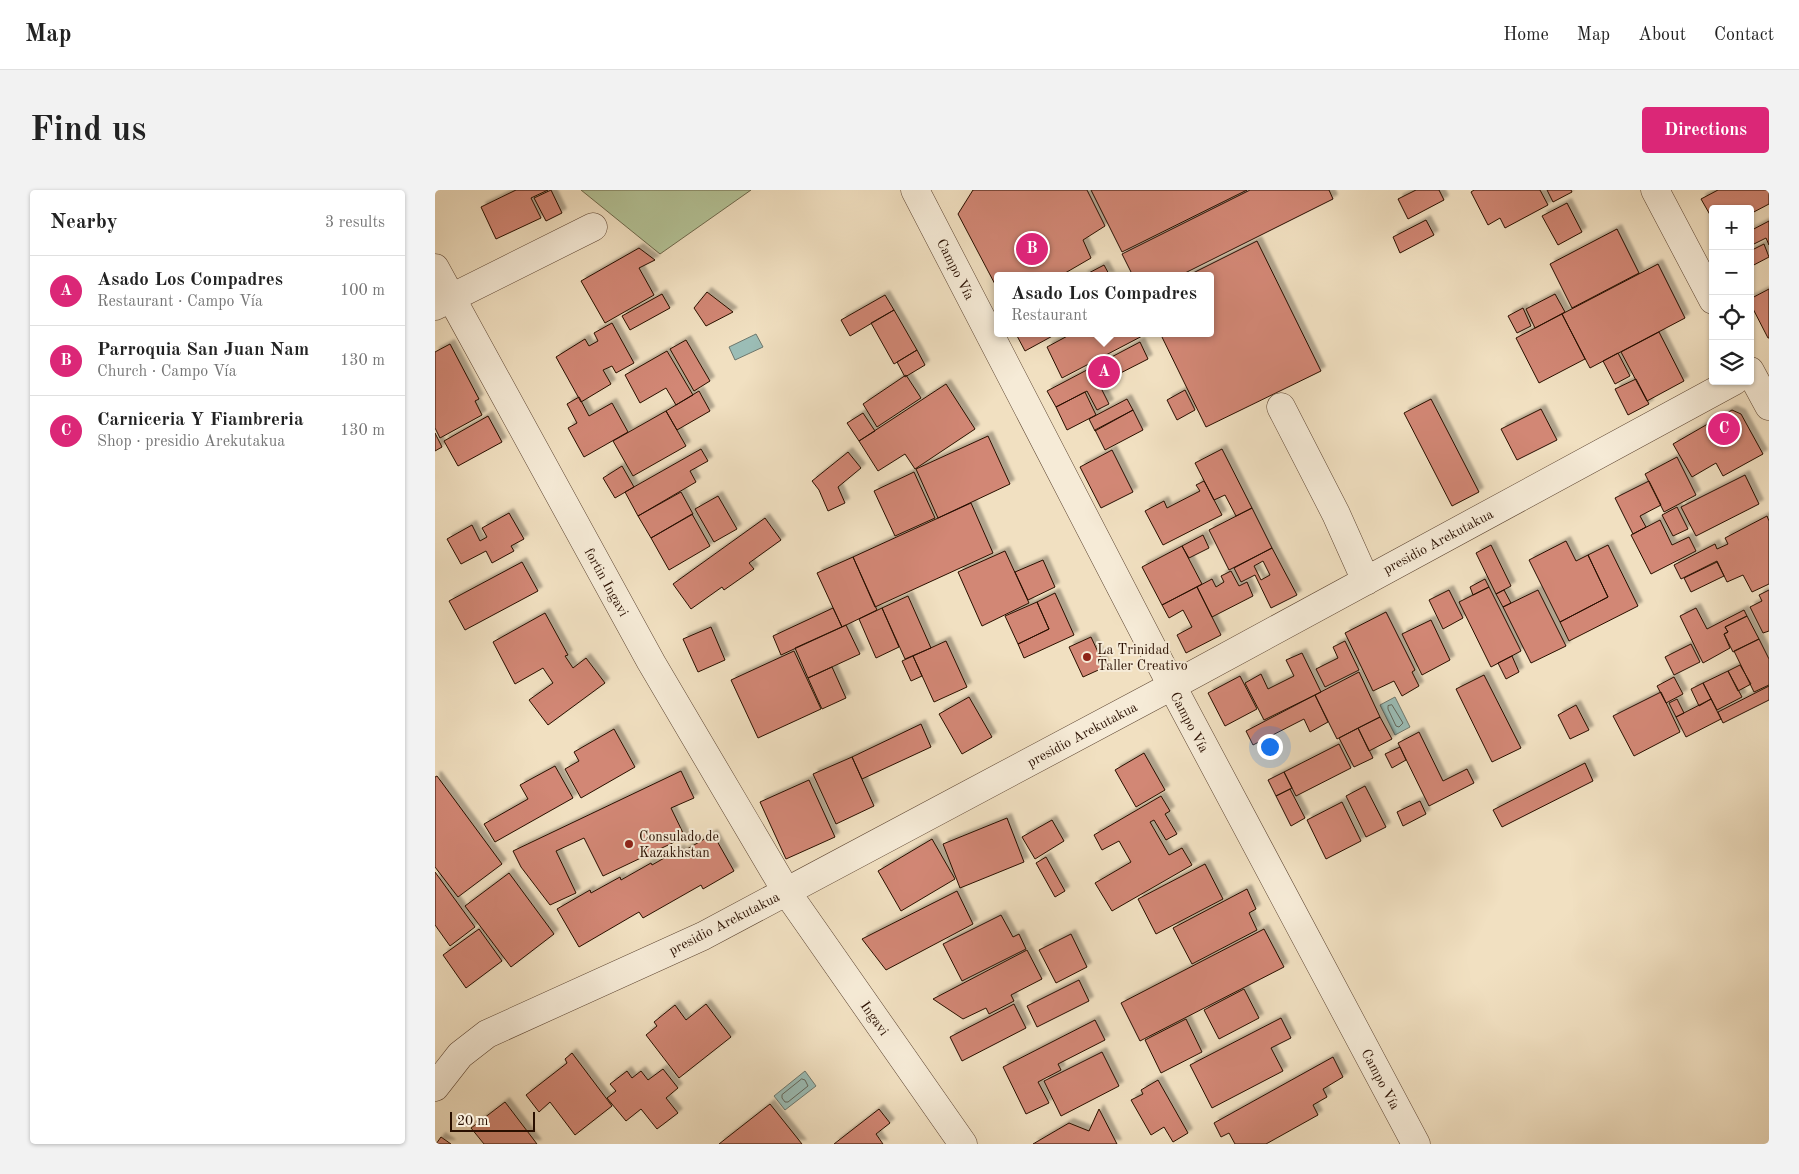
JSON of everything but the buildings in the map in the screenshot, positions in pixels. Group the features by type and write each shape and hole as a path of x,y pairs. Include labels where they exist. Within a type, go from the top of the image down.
{"street":[{"name":"Campo Vía","path":"915,190 1171,686 1416,1144"},
{"path":"1655,190 1710,295"},
{"path":"443,302 593,227"},
{"name":"fortin Ingavi","path":"435,268 443,302 786,892"},
{"path":"1754,370 1769,363"},
{"path":"1754,379 1769,406"},
{"name":"presidio Arekutakua","path":"435,1087 460,1055 487,1034 703,936 1171,686 1727,385"},
{"path":"1281,407 1336,514 1365,581"},
{"name":"Ingavi","path":"786,892 963,1144"}],"green space":[{"path":"581,190 751,190 660,254"}],"water":[{"path":"756,334 763,347 735,360 729,347"},
{"path":"1395,697 1410,727 1395,735 1380,705"},
{"path":"805,1071 816,1086 785,1110 774,1096"}],"place":[{"name":"Parroquia San Juan Nam","path":"1032,249"},
{"name":"Asado Los Compadres","path":"1104,372"},
{"name":"Carniceria Y Fiambreria","path":"1724,429"},
{"name":"La Trinidad Taller Creativo","path":"1087,657"},
{"name":"Consulado de Kazakhstan","path":"629,844"}]}
